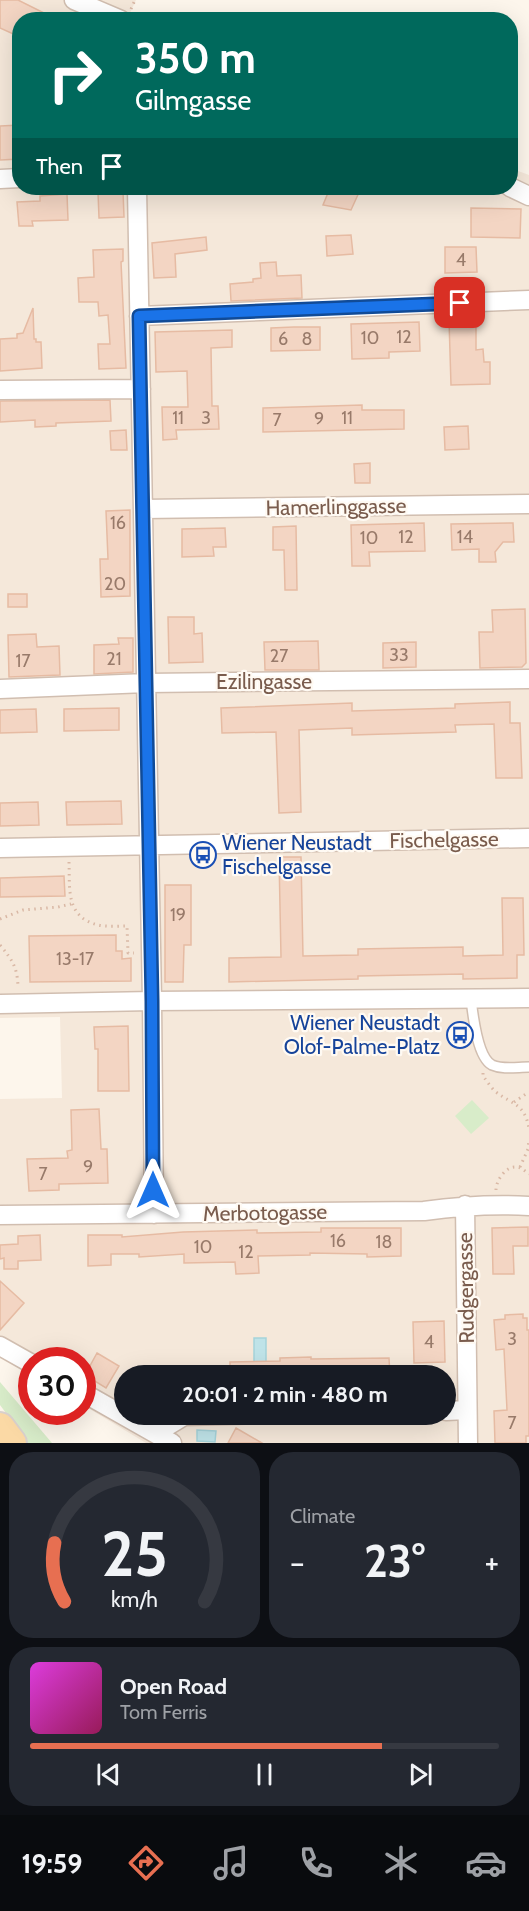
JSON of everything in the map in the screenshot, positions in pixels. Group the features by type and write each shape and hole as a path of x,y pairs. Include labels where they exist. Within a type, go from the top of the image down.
{"main road":[{"path":"0,1427 12,1443"}],"street":[{"path":"74,0 102,12"},
{"path":"137,195 154,1214"},
{"path":"139,316 529,300"},
{"path":"0,390 141,389"},
{"name":"Hamerlinggasse","path":"143,509 529,504"},
{"name":"Ezilingasse","path":"0,689 146,682 529,679"},
{"name":"Fischelgasse","path":"0,848 529,838"},
{"path":"9,1004 529,998"},
{"name":"Merbotogasse","path":"0,1215 424,1211 495,1204 529,1206"},
{"name":"Rudgergasse","path":"465,1206 468,1443"},
{"path":"0,1346 18,1356"},
{"path":"96,1400 172,1443"},
{"path":"456,1411 467,1410"},
{"path":"156,1433 169,1425"}],"lane":[{"path":"471,999 482,1054 490,1064 503,1068 529,1067"}],"path":[{"path":"69,847 71,904 77,913 99,926 128,926 128,953 151,953"},
{"path":"0,919 23,910 71,904"},
{"path":"0,945 17,971 9,1004"},
{"path":"482,1054 483,1076 496,1092 514,1102 523,1111 529,1128"},
{"path":"514,1102 529,1092"},
{"path":"519,1167 528,1149 529,1140"},
{"path":"495,1204 496,1184 506,1170 513,1166 519,1167 529,1174"}],"shaded area":[{"path":"0,0 136,0 130,12 12,12 12,195 518,195 518,171 529,175 529,1443 146,1443 116,1425 456,1425 456,1365 114,1365 114,1424 96,1413 96,1347 18,1347 18,1367 0,1356 0,1099 62,1098 60,1017 0,1018"}],"green space":[{"path":"472,1100 489,1118 471,1134 455,1116"},
{"path":"0,1382 18,1403 18,1425 37,1425 52,1443 28,1443 0,1405"}],"water":[{"path":"254,1338 266,1338 266,1362 254,1362"},
{"path":"197,1430 216,1431 215,1442 197,1441"}],"building":[{"path":"0,0 18,0 42,12 12,12 12,33 0,28"},
{"path":"12,125 12,159 0,160 0,126"},
{"path":"67,195 68,220 32,221 33,226 19,226 17,202 40,201 40,196"},
{"path":"98,195 123,195 124,217 99,218"},
{"path":"327,195 358,195 351,210 323,205"},
{"path":"471,208 521,209 520,238 471,237"},
{"path":"351,235 353,254 327,256 326,236"},
{"path":"206,237 207,250 175,254 176,277 154,278 152,243"},
{"path":"445,247 476,247 477,272 445,273"},
{"path":"123,249 123,261 121,262 126,368 99,369 98,344 110,344 108,315 99,316 98,302 79,302 78,278 94,277 93,250"},
{"path":"276,262 277,276 301,275 302,298 231,301 230,284 253,282 253,279 261,278 260,263"},
{"path":"33,308 34,339 36,342 41,342 42,368 0,371 0,339 17,338 17,334 23,333"},
{"path":"449,320 476,320 476,350 483,349 484,362 490,362 490,384 451,385"},
{"path":"419,322 420,351 389,352 389,358 352,359 351,324"},
{"path":"320,327 320,350 271,351 271,328"},
{"path":"232,330 232,347 211,348 212,406 218,406 219,429 176,430 177,439 163,440 162,407 188,407 187,371 156,372 155,332"},
{"path":"110,400 111,421 56,423 56,426 35,427 35,420 0,422 0,401"},
{"path":"362,405 362,410 404,410 404,429 263,432 263,408"},
{"path":"468,426 469,449 445,450 444,427"},
{"path":"126,430 127,450 111,450 110,431"},
{"path":"370,463 370,483 355,483 354,464"},
{"path":"130,510 130,596 101,597 100,559 108,559 106,511"},
{"path":"424,523 425,551 369,552 370,566 352,566 351,525"},
{"path":"513,523 514,542 503,542 495,552 496,562 479,562 479,549 452,550 451,524"},
{"path":"296,526 297,590 285,590 284,550 273,550 273,527"},
{"path":"225,528 226,547 213,547 214,556 182,557 182,529"},
{"path":"8,594 27,594 27,607 8,607"},
{"path":"525,609 526,663 522,667 480,668 479,632 493,632 492,610"},
{"path":"168,617 194,617 194,634 202,633 203,662 169,663"},
{"path":"36,634 37,647 59,646 60,675 9,677 8,635"},
{"path":"118,638 133,638 133,672 94,674 94,645 119,644"},
{"path":"318,641 319,670 265,670 264,642"},
{"path":"416,642 416,667 383,668 383,643"},
{"path":"510,702 510,723 520,723 522,778 496,778 494,724 455,725 456,732 352,735 352,728 299,730 301,812 279,813 276,732 222,733 221,708 352,703 352,711 455,708 455,704"},
{"path":"119,708 119,730 64,731 64,709"},
{"path":"36,709 37,732 0,733 0,710"},
{"path":"121,801 122,824 67,825 66,802"},
{"path":"38,802 39,825 0,826 0,803"},
{"path":"279,857 301,857 303,956 358,955 358,949 463,947 463,956 503,955 502,898 523,898 524,955 517,955 517,978 463,979 463,974 229,982 229,958 281,957"},
{"path":"64,876 65,896 0,897 0,878"},
{"path":"165,885 191,885 191,945 184,945 183,982 165,982"},
{"path":"116,935 116,951 122,951 122,959 131,958 131,981 30,982 29,936"},
{"path":"128,1026 129,1091 98,1091 98,1049 95,1049 94,1027"},
{"path":"99,1109 101,1149 107,1149 108,1183 59,1184 59,1190 29,1191 27,1159 68,1158 67,1151 72,1150 71,1110"},
{"path":"528,1227 528,1246 513,1246 514,1274 493,1274 492,1228"},
{"path":"321,1228 401,1228 401,1256 367,1257 367,1254 310,1253 310,1255 258,1256 259,1273 236,1274 235,1262 184,1263 184,1254 139,1257 139,1254 111,1254 111,1265 88,1266 88,1235 122,1235 122,1237 183,1232 257,1230 257,1233 321,1232"},
{"path":"40,1235 41,1260 18,1261 18,1269 4,1269 4,1258 0,1259 0,1245 18,1244 18,1236"},
{"path":"0,1281 24,1303 0,1330"},
{"path":"523,1314 523,1318 527,1318 527,1330 529,1330 529,1436 526,1436 526,1443 495,1443 494,1411 507,1410 504,1349 496,1350 494,1320 505,1319 505,1315"},
{"path":"444,1321 445,1362 414,1363 413,1322"},
{"path":"97,1353 117,1365 114,1365 114,1374 106,1388 96,1382"},
{"path":"280,1358 389,1358 389,1365 230,1365 230,1362 280,1361"},
{"path":"236,1428 262,1443 228,1443"}],"place":[{"name":"Wiener Neustadt Fischelgasse","path":"203,855"},
{"name":"Wiener Neustadt Olof-Palme-Platz","path":"460,1035"}],"route":[{"path":"153,1190 152,1001 139,316 460,303"}]}
